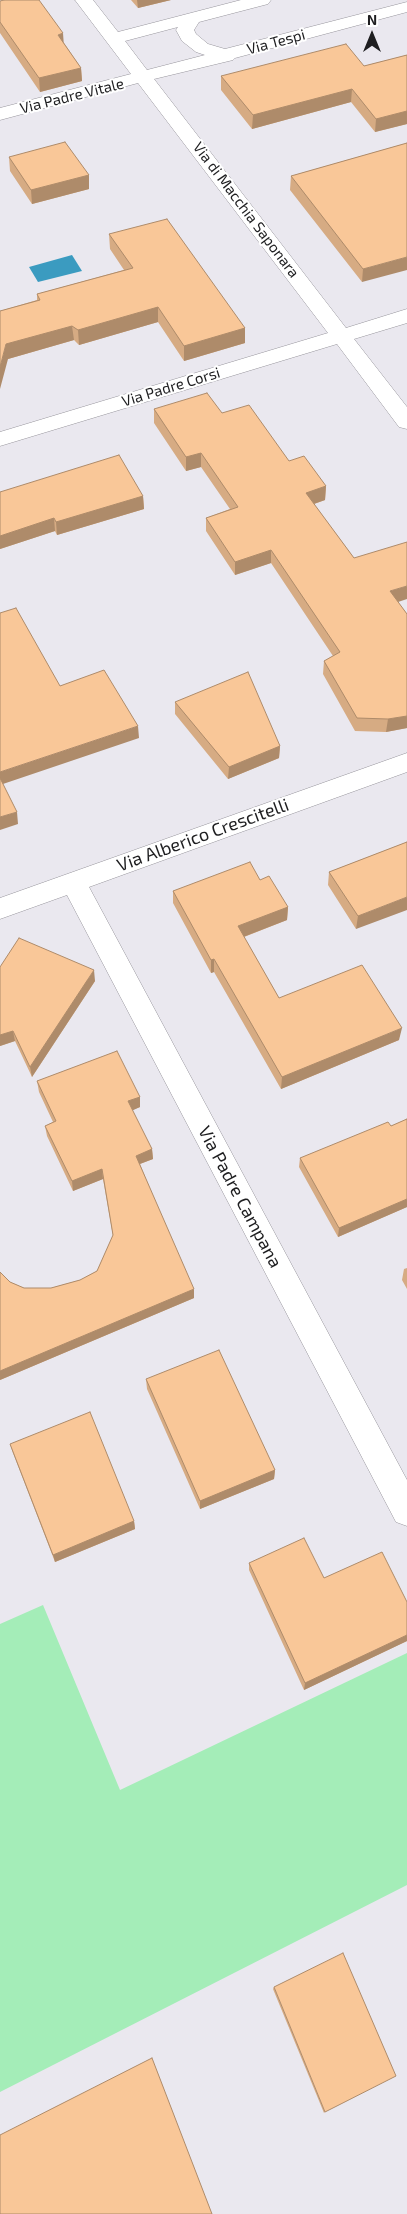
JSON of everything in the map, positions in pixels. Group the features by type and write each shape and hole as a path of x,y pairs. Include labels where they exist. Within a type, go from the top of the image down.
{"street":[{"name":"Via di Macchia Saponara","path":"84,0 145,77 407,422"},
{"path":"114,38 262,0"},
{"name":"Via Tespi","path":"145,77 407,7"},
{"path":"192,18 186,30 188,37 202,48 227,56"},
{"name":"Via Padre Vitale","path":"0,114 145,77"},
{"name":"Via Padre Corsi","path":"0,439 407,316"},
{"name":"Via Alberico Crescitelli","path":"0,909 407,762"},
{"name":"Via Padre Campana","path":"73,882 407,1511"}],"green space":[{"path":"43,1605 120,1790 407,1653 407,1885 0,2092 0,1624"}],"water":[{"path":"72,255 82,271 38,282 29,267"}],"building":[{"path":"39,0 63,33 58,35 81,68 39,78 0,22 0,1"},
{"path":"346,44 364,66 407,55 407,111 376,119 352,89 253,115 221,76"},
{"path":"65,142 89,175 31,190 9,157"},
{"path":"407,143 407,257 363,269 291,176"},
{"path":"167,219 245,328 184,346 158,307 78,330 72,326 6,344 0,367 0,311 40,300 37,294 133,268 109,234"},
{"path":"207,393 222,413 249,405 289,461 304,456 326,486 306,493 354,558 407,542 407,586 390,591 407,614 407,716 388,719 357,718 324,661 340,652 271,550 235,562 206,518 238,507 201,453 186,457 154,409"},
{"path":"119,455 143,496 56,522 54,518 0,536 0,492"},
{"path":"16,608 60,686 104,670 138,726 0,772 0,613"},
{"path":"248,672 280,746 229,767 175,702"},
{"path":"0,778 17,812 0,817"},
{"path":"407,842 407,897 358,916 329,872"},
{"path":"250,862 260,880 269,876 288,907 238,926 279,998 362,965 402,1028 282,1077 214,959 211,960 173,891"},
{"path":"19,938 94,970 30,1067 13,1031 0,1035 0,967"},
{"path":"117,1051 140,1097 128,1101 152,1149 136,1156 194,1289 0,1371 0,1272 10,1282 24,1288 51,1288 80,1280 97,1271 113,1235 102,1169 72,1181 45,1126 56,1121 37,1081"},
{"path":"407,1119 407,1199 339,1228 300,1158 388,1122 391,1126"},
{"path":"219,1350 275,1470 200,1501 146,1379"},
{"path":"90,1412 134,1521 53,1555 10,1444"},
{"path":"304,1538 324,1578 382,1552 407,1602 407,1635 305,1683 249,1563"},
{"path":"343,1953 396,2076 325,2112 274,1987"},
{"path":"152,2058 212,2214 0,2214 0,2135"}]}
